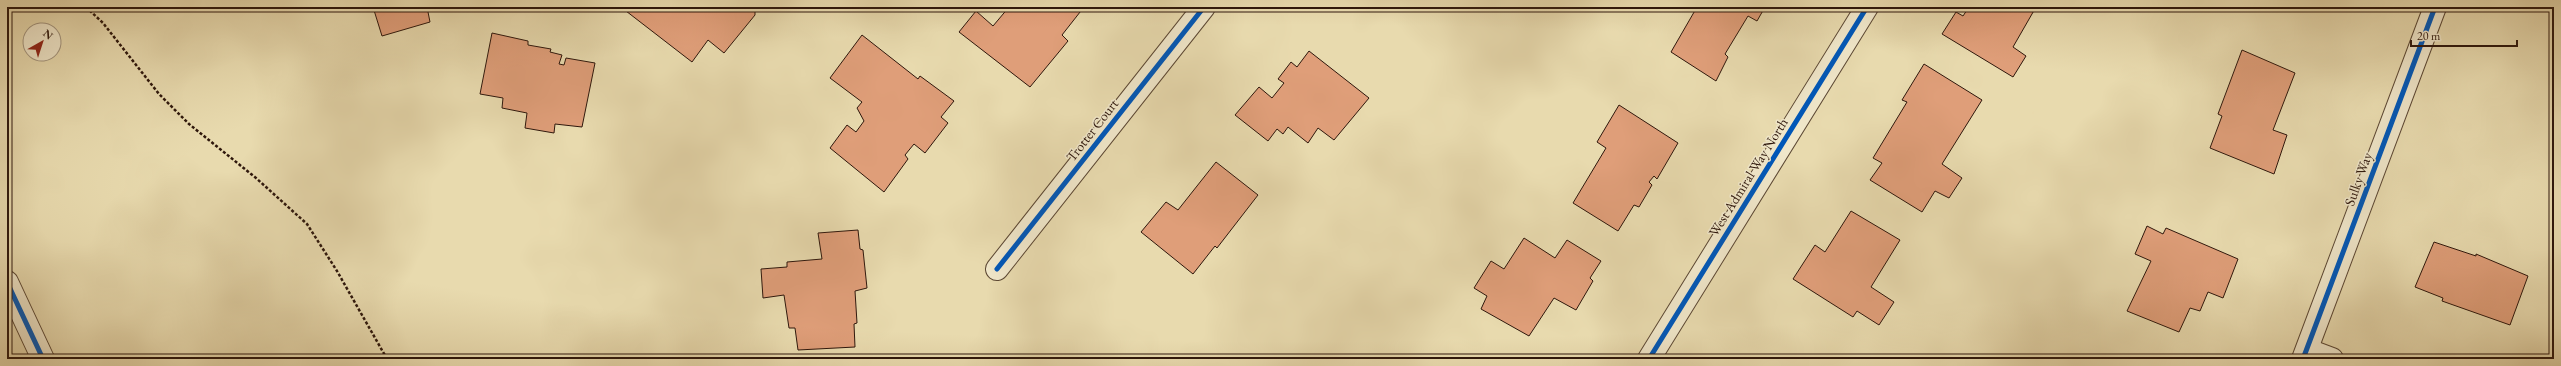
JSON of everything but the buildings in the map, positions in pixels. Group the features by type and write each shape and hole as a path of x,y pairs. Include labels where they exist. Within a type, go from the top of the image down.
{"street":[{"name":"Trotter Court","path":"998,269 1204,7"},
{"name":"West Admiral Way North","path":"1649,359 1867,7"},
{"name":"Sulky Way","path":"2306,354 2435,7"},
{"path":"7,282 43,359"},
{"path":"2306,354 2332,359"}],"path":[{"path":"86,7 103,23 159,94 174,109 307,224 337,271 387,359"}],"cycle path":[{"path":"997,269 1204,7"},
{"path":"1649,359 1867,7"},
{"path":"2303,359 2435,7"},
{"path":"7,282 43,359"}]}
